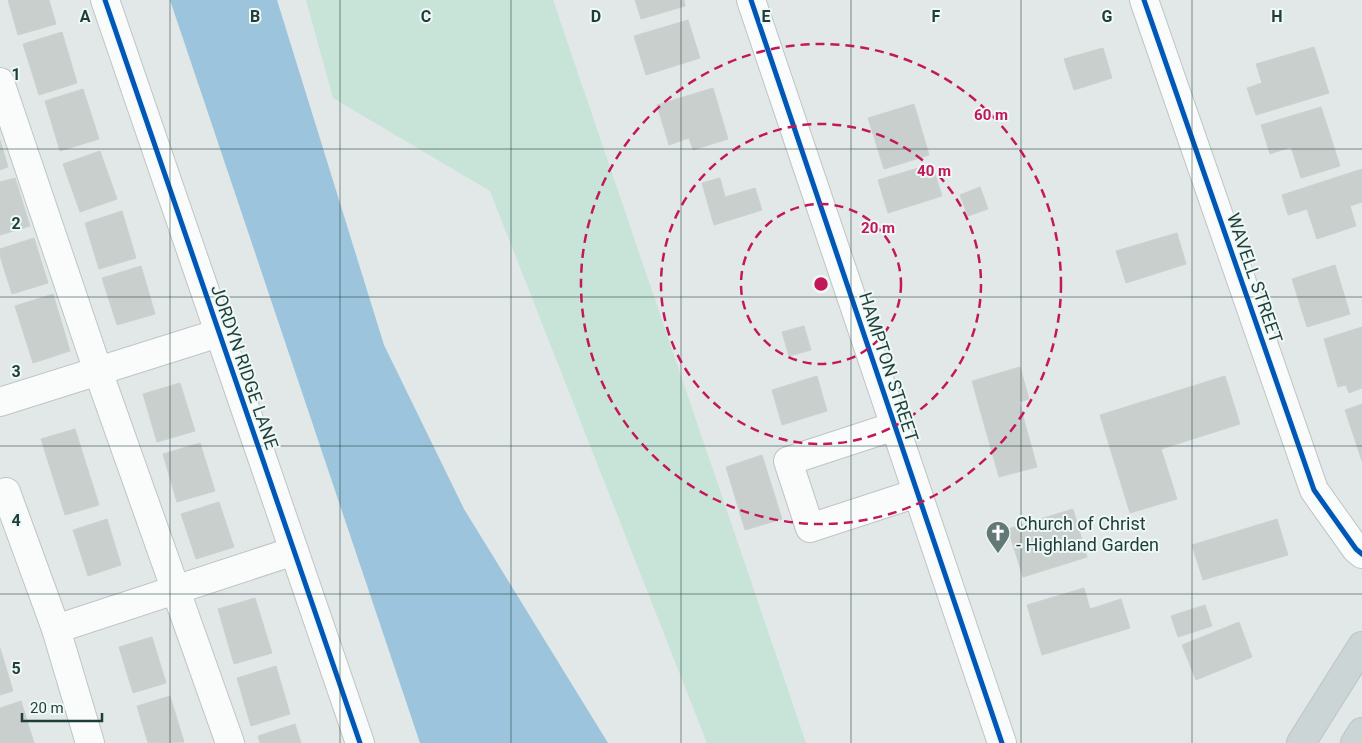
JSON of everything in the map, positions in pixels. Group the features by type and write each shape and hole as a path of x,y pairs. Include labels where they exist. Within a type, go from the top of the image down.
{"main road":[{"path":"1301,743 1362,646"},
{"path":"1355,743 1362,732"}],"street":[{"name":"JORDYN RIDGE LANE","path":"105,0 360,743"},
{"name":"HAMPTON STREET","path":"752,0 1002,743"},
{"name":"WAVELL STREET","path":"1144,0 1314,490 1356,550 1362,554"},
{"path":"0,82 98,371 230,743"},
{"path":"0,402 218,333"},
{"path":"895,426 788,461 810,528 917,492"},
{"path":"6,492 56,628 90,743"},
{"path":"56,628 294,551"}],"green space":[{"path":"306,0 553,0 806,743 707,743 490,191 333,98"}],"water":[{"path":"170,0 277,0 384,345 464,509 608,743 420,743"}],"building":[{"path":"8,0 49,0 56,24 18,35"},
{"path":"635,0 684,0 685,6 641,19"},
{"path":"688,20 700,58 646,75 634,36"},
{"path":"62,32 77,83 39,95 23,44"},
{"path":"1314,47 1329,93 1256,115 1247,88 1262,83 1256,64"},
{"path":"1103,48 1112,78 1074,90 1064,59"},
{"path":"713,88 728,139 693,150 689,138 669,145 657,105"},
{"path":"83,89 99,139 60,151 45,101"},
{"path":"914,104 929,155 884,169 868,118"},
{"path":"1321,107 1340,166 1301,178 1291,147 1270,154 1261,125"},
{"path":"0,140 8,167 0,170"},
{"path":"100,151 117,199 80,212 63,164"},
{"path":"932,164 942,196 888,213 878,180"},
{"path":"1362,169 1362,202 1350,206 1356,226 1317,239 1307,209 1288,215 1282,195"},
{"path":"15,178 30,226 0,235 0,182"},
{"path":"720,178 725,197 755,188 762,210 714,225 702,183"},
{"path":"980,187 988,209 968,216 960,195"},
{"path":"122,211 136,258 99,269 85,223"},
{"path":"1177,233 1186,264 1126,283 1116,251"},
{"path":"34,238 48,283 12,294 0,256 0,249"},
{"path":"1335,265 1350,314 1307,327 1292,279"},
{"path":"141,266 155,314 117,325 102,278"},
{"path":"53,294 70,351 33,363 15,306"},
{"path":"804,326 811,350 789,356 782,332"},
{"path":"1362,327 1362,388 1349,393 1346,385 1338,387 1324,339"},
{"path":"1020,367 1029,399 1019,402 1037,467 999,477 972,381"},
{"path":"817,376 827,411 782,425 772,390"},
{"path":"1225,376 1240,424 1161,449 1177,499 1130,513 1100,415"},
{"path":"180,383 195,431 157,442 143,394"},
{"path":"1362,404 1362,461 1345,410"},
{"path":"75,429 99,505 65,515 41,439"},
{"path":"200,443 215,491 177,502 163,454"},
{"path":"762,455 782,519 745,530 726,467"},
{"path":"219,502 234,547 196,559 181,514"},
{"path":"1073,509 1087,557 1023,577 1008,529"},
{"path":"107,519 121,565 88,576 73,530"},
{"path":"1277,519 1288,555 1203,580 1192,545"},
{"path":"1084,588 1090,609 1121,599 1130,628 1042,655 1027,605"},
{"path":"255,598 272,653 234,664 218,609"},
{"path":"1205,605 1212,626 1178,637 1171,616"},
{"path":"1239,622 1252,657 1196,680 1182,645"},
{"path":"152,637 166,683 133,693 119,647"},
{"path":"0,648 13,691 0,695"},
{"path":"276,666 290,714 251,726 237,678"},
{"path":"170,696 184,742 148,743 137,706"},
{"path":"21,701 34,743 0,743 0,708"},
{"path":"295,724 301,743 260,743 258,736"}],"cycle path":[{"path":"105,0 360,743"},
{"path":"751,0 1002,743"},
{"path":"1144,0 1314,490 1356,549 1362,554"}],"place":[{"name":"Church of Christ - Highland Garden","path":"998,554"}]}
